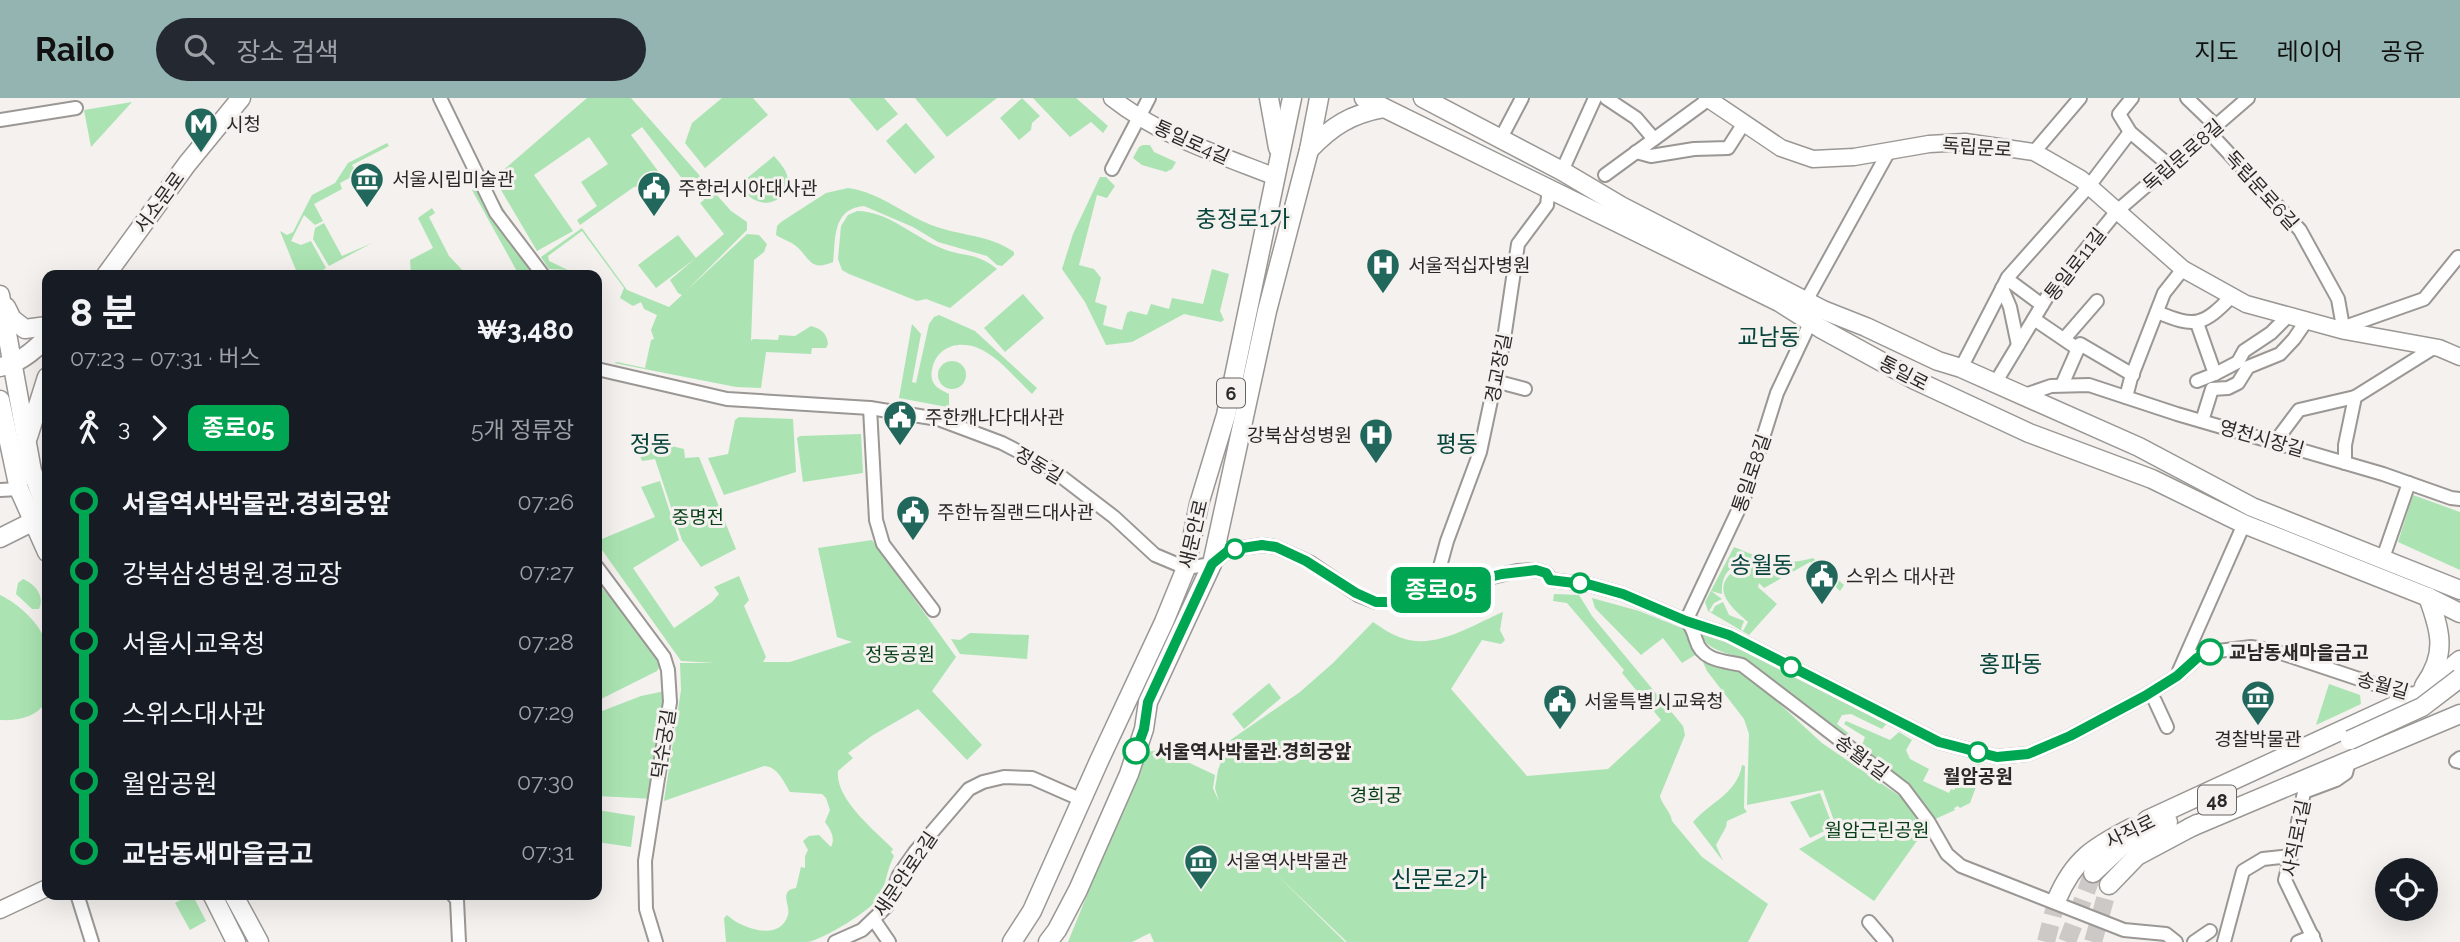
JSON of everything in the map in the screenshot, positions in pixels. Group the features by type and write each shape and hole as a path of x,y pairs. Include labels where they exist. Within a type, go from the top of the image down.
{"main road":[{"name":"서소문로","path":"110,270 187,164 242,98"},
{"name":"통일로4길","path":"1112,98 1141,118 1188,142 1276,177"},
{"path":"1269,98 1280,158"},
{"name":"새문안로","path":"1012,942 1032,911 1186,568 1199,504 1226,415 1292,98"},
{"name":"새문안로","path":"1048,942 1078,890 1129,774 1144,729 1148,702 1212,564 1267,311 1309,150 1319,98"},
{"name":"통일로","path":"1364,98 1779,302 1810,323 1915,380 2016,427 2152,478 2244,524 2428,597 2460,613"},
{"name":"독립문로","path":"1708,98 1781,148 1813,159 1854,157 1928,144 1965,142 2034,152 2081,179 2183,269 2246,304 2341,328 2435,347 2460,357"},
{"name":"통일로","path":"1430,100 1562,171 1620,206 1806,301 2139,447 2252,506 2460,590"},
{"path":"1309,150 1334,128 1359,113 1384,108"},
{"path":"0,294 12,319 18,324 25,329 42,327"},
{"path":"0,294 6,366 27,440 42,512"},
{"path":"6,366 42,343"},
{"path":"27,440 42,393"},
{"path":"0,400 19,489 42,515"},
{"path":"2244,524 2252,506"},
{"path":"0,538 42,517"},
{"path":"2411,698 2432,676 2440,655 2439,628 2428,597"},
{"path":"2147,820 2411,698 2458,667"},
{"name":"48","path":"2350,754 2422,707 2458,667"},
{"name":"48","path":"2350,754 2429,713 2460,690"},
{"path":"2420,730 2460,704"},
{"path":"2189,828 2350,754 2460,714"},
{"name":"사직로","path":"2234,797 2189,828 2100,878 2109,865 2140,842 2234,797 2350,754"},
{"name":"사직로","path":"2057,899 2071,871 2082,858 2109,839 2147,820 2234,797"},
{"path":"0,910 42,890"},
{"path":"215,900 236,942"},
{"path":"236,900 259,942"}],"street":[{"path":"440,98 496,213 539,270"},
{"path":"1112,169 1141,118 1149,98"},
{"path":"1501,138 1522,98"},
{"path":"1562,171 1595,98"},
{"path":"1606,98 1636,118 1654,139"},
{"path":"1605,175 1708,98"},
{"path":"2034,152 2080,98"},
{"path":"2133,98 2119,114 2130,132 2170,166"},
{"name":"독립문로6길","path":"2187,98 2300,230 2338,299 2341,328"},
{"name":"독립문로8길","path":"2117,211 2248,98"},
{"path":"0,120 76,108"},
{"path":"1636,152 1651,156 1693,149 1728,148 1744,123"},
{"path":"1961,368 2004,284 2089,186 2130,132"},
{"path":"1806,301 1889,151"},
{"name":"경교장길","path":"1433,592 1447,541 1480,452 1495,382 1518,244 1547,205 1549,188"},
{"name":"통일로11길","path":"1994,384 2042,305 2117,211"},
{"path":"2341,328 2424,299 2458,257"},
{"path":"2126,397 2164,293 2183,269"},
{"path":"2004,284 2042,305"},
{"path":"2004,284 2018,345"},
{"path":"2157,312 2178,321 2197,323 2217,312 2232,296"},
{"name":"통일로11길","path":"2064,339 2097,301"},
{"path":"2208,380 2238,362 2244,351 2271,333 2289,315"},
{"name":"통일로11길","path":"2034,319 2078,349"},
{"path":"2208,380 2228,388 2238,383 2248,367 2280,354 2307,320"},
{"name":"통일로8길","path":"1686,621 1744,498 1777,393 1810,323"},
{"path":"2197,323 2208,380 2202,421"},
{"path":"2062,385 2080,344 2133,374"},
{"path":"2275,442 2299,410 2355,397 2435,347"},
{"name":"정동길","path":"602,370 727,398 870,408 938,419 1002,443 1050,468 1114,517 1155,555 1186,568"},
{"path":"1495,382 1525,389"},
{"name":"영천시장길","path":"2022,396 2051,386 2090,385 2460,499"},
{"path":"2345,463 2345,444 2355,397"},
{"path":"870,408 876,520 883,544 933,610"},
{"path":"2383,558 2409,483"},
{"path":"0,490 19,489"},
{"path":"2177,676 2244,524"},
{"name":"송월길","path":"1186,568 1212,564 1229,550 1262,545 1292,553 1356,593 1376,602 1390,602 1502,574 1536,570 1546,573 1550,580 1591,585 1623,594 1742,641 1939,742 1997,757 2028,754 2070,736 2145,696 2177,676 2197,658 2210,652 2250,647 2275,651 2411,698"},
{"name":"덕수궁길","path":"602,574 664,657 668,670 670,702 645,861 646,909 656,942"},
{"name":"송월1길","path":"1686,621 1693,629 1696,643 1702,653 1711,659 1742,665 1904,789 1947,853 1961,866 2124,930 2166,934 2176,942"},
{"path":"2411,698 2424,720 2420,730"},
{"path":"2155,701 2167,727"},
{"name":"사직로1길","path":"2298,942 2314,939 2284,880 2304,792 2336,780 2346,773 2350,754"},
{"name":"새문안로2길","path":"835,942 862,930 887,906 899,875 915,852 970,789 983,782 1003,777 1032,778 1082,800"},
{"path":"2224,942 2243,871 2263,859 2291,856"},
{"path":"79,900 92,942"},
{"path":"457,900 459,942"},
{"path":"874,920 889,942"},
{"path":"1869,922 1886,942"},
{"path":"2194,942 2210,931"}],"green space":[{"path":"587,98 631,98 731,211 747,222 747,230 686,291 747,234 759,235 767,244 764,252 754,260 751,341 778,340 779,335 795,336 811,326 825,334 828,344 826,348 812,348 811,354 766,352 761,388 736,387 614,363 645,368 651,340 654,339 651,330 657,315 644,309 641,302 633,306 620,298 624,288 582,231 548,256 549,261 568,270 549,269 541,257 582,228 627,290 669,307 682,295 670,280 724,234 700,203 704,200 692,183 687,185 642,127 631,135 658,171 650,177 647,189 634,187 580,225 577,220 597,206 581,182 608,164 589,137 534,175 573,231 537,251 494,178"},
{"path":"722,98 753,98 768,115 705,168 685,143 692,123"},
{"path":"849,98 884,98 898,114 877,131"},
{"path":"915,98 997,98 947,137"},
{"path":"1022,98 1040,116 1032,123 1031,130 1019,140 1000,118"},
{"path":"1033,98 1076,98 1108,126 1103,133 1091,122 1070,137"},
{"path":"132,102 91,147 84,110"},
{"path":"906,123 935,157 915,174 886,141"},
{"path":"387,143 389,146 352,165 357,174 340,183 342,189 314,204 323,221 315,225 304,215 291,241 301,245 311,241 326,268 296,270 280,231 287,235 293,232 312,195 335,183 348,163"},
{"path":"1143,145 1150,145 1154,152 1176,162 1172,169 1166,172 1142,165 1133,158"},
{"path":"774,156 786,172 788,182 784,194 768,203 755,200 740,184"},
{"path":"1100,177 1106,177 1115,186 1107,198 1097,195 1079,265 1094,269 1101,278 1095,302 1107,306 1103,325 1122,330 1130,311 1147,315 1151,304 1169,309 1172,298 1203,304 1212,269 1229,274 1220,311 1224,320 1221,322 1184,314 1132,342 1106,345 1085,302 1062,269 1073,234"},
{"path":"488,182 539,270 516,270 472,190"},
{"path":"848,188 871,194 926,223 996,242 1014,252 1014,255 1002,266 997,265 987,256 938,242 913,227 864,206 854,208 841,219 833,262 825,265 811,262 796,246 776,235 777,226 781,222 826,193"},
{"path":"432,208 435,213 429,217 449,256 462,270 411,270 410,260 433,248 418,218"},
{"path":"857,211 879,215 941,248 976,257 997,269 950,308 926,299 917,301 849,274 842,270 838,259 841,226 848,215"},
{"path":"324,223 342,256 372,243 329,266 313,239 315,228"},
{"path":"678,235 696,258 656,288 638,265"},
{"path":"1023,294 1044,318 1005,352 984,328"},
{"path":"939,315 975,331 1037,388 1032,394 993,356 978,348 956,345 938,356 932,370 935,385 949,394 947,407 899,398 912,324 921,334 912,382 916,383 929,324"},
{"path":"952,361 962,365 966,375 962,385 952,389 942,385 938,375 942,365"},
{"path":"739,417 793,419 796,472 724,495 708,458 728,454 735,420"},
{"path":"861,434 863,473 803,482 797,438"},
{"name":"중명전","path":"647,440 684,449 685,458 699,457 736,549 701,567 682,540 655,459 642,461 634,442"},
{"name":"정동공원","path":"660,481 679,540 633,568 674,628 712,602 719,594 714,587 739,576 749,600 744,606 766,657 763,662 790,662 852,642 837,637 818,548 872,540 956,657 932,691 982,745 967,760 918,709 848,753 853,758 838,771 843,792 857,813 893,849 891,852 894,856 880,896 875,902 847,923 815,940 726,942 724,918 727,915 742,925 769,931 784,923 788,915 787,893 796,888 801,867 805,868 808,850 803,841 809,836 819,835 831,847 832,844 832,834 825,822 830,810 822,794 790,792 773,769 764,766 664,801 681,690 680,663 715,663 681,661 602,550 602,539 655,517 641,487"},
{"path":"2413,495 2460,512 2460,570 2398,542"},
{"path":"1734,547 1768,561 1772,558 1792,562 1813,558 1844,585 1840,591 1810,562 1764,588 1759,583 1758,587 1777,604 1749,635 1708,611 1705,602","holes":["1751,560 1762,563 1760,569 1751,564 1749,570 1736,569 1724,584 1723,591 1730,604 1748,622 1743,631 1741,629 1744,621 1729,615 1723,602 1715,606 1712,612 1709,611 1714,603 1722,599 1711,591 1722,594 1722,584 1728,571 1741,563 1747,565"]},
{"path":"23,579 38,591 41,600 39,609 32,609 16,594 18,583"},
{"path":"602,588 663,661 657,671 602,698"},
{"name":"경희궁","path":"1554,594 1579,595 1592,616 1683,726 1685,735 1660,796 1672,821 1702,857 1768,904 1748,942 1347,942 1272,870 1345,942 1154,942 1150,933 1132,942 1068,942 1145,752 1162,750 1215,775 1213,788 1219,802 1215,788 1218,770 1229,741 1300,692 1373,622 1402,638 1428,641 1454,634 1503,612 1500,630 1505,640 1501,644 1482,640 1451,689 1527,776 1608,769 1661,720 1622,673 1624,670 1567,603 1553,601"},
{"path":"0,595 30,617 42,634 42,706 27,717 0,720"},
{"path":"1592,598 1639,611 1684,629 1693,644 1695,655 1682,663 1663,638 1641,655 1595,608"},
{"path":"1706,632 1889,721 1882,729 1851,714 1842,715 1837,724 1851,735 1849,740 1746,660 1707,644 1702,633"},
{"path":"970,633 1029,635 1027,659 960,654 951,639 960,640"},
{"name":"월암근린공원","path":"1699,653 1708,664 1737,669 1757,683 1822,743 1904,799 1924,831 1874,901 1799,849 1837,829 1823,790 1747,805 1749,734 1744,719 1707,671"},
{"path":"1269,683 1281,698 1244,729 1232,714"},
{"path":"2329,684 2360,695 2361,704 2316,725"},
{"path":"670,690 655,799 602,796 602,711 641,696"},
{"path":"1846,721 1890,740 1899,732 1912,740 1906,750 1910,759 1929,769 1923,781 1949,793 1951,789 1954,790 1971,764 1984,765 1970,803 1960,808 1958,806 1931,821 1910,789 1861,748 1865,737 1844,724"},
{"path":"1742,765 1745,766 1744,808 1747,812 1727,821 1716,845 1723,861 1693,822 1729,791"},
{"path":"1820,793 1833,827 1810,838 1790,802"},
{"path":"602,811 635,816 631,847 602,843"},
{"path":"181,900 195,900 206,921 190,930 175,903"}],"tunnel":[{"path":"2067,942 2093,873"},
{"path":"2093,942 2109,885"},
{"path":"2046,942 2057,899"}],"bus line":[{"name":"종로05","path":"1136,751 1144,729 1148,702 1212,564 1229,550 1262,545 1292,553 1356,593 1376,602 1390,602 1531,569 1546,573 1550,580 1591,585 1623,594 1742,641 1939,742 1997,757 2028,754 2070,736 2145,696 2177,676 2197,658 2210,652"}],"place":[{"name":"시청","path":"201,154"},
{"name":"서울시립미술관","path":"367,209"},
{"name":"주한러시아대사관","path":"654,218"},
{"name":"서울적십자병원","path":"1383,295"},
{"name":"주한캐나다대사관","path":"900,447"},
{"name":"강북삼성병원","path":"1376,465"},
{"name":"주한뉴질랜드대사관","path":"913,542"},
{"name":"스위스 대사관","path":"1822,606"},
{"name":"교남동새마을금고","path":"2210,652"},
{"name":"경찰박물관","path":"2258,727"},
{"name":"서울특별시교육청","path":"1560,731"},
{"name":"서울역사박물관.경희궁앞","path":"1136,751"},
{"name":"월암공원","path":"1978,752"},
{"name":"서울역사박물관","path":"1201,891"}],"district":[{"name":"충정로1가","path":"1243,218"},
{"name":"교남동","path":"1769,336"},
{"name":"정동","path":"651,443"},
{"name":"평동","path":"1457,443"},
{"name":"송월동","path":"1762,564"},
{"name":"홍파동","path":"2011,663"},
{"name":"신문로2가","path":"1439,878"}]}
